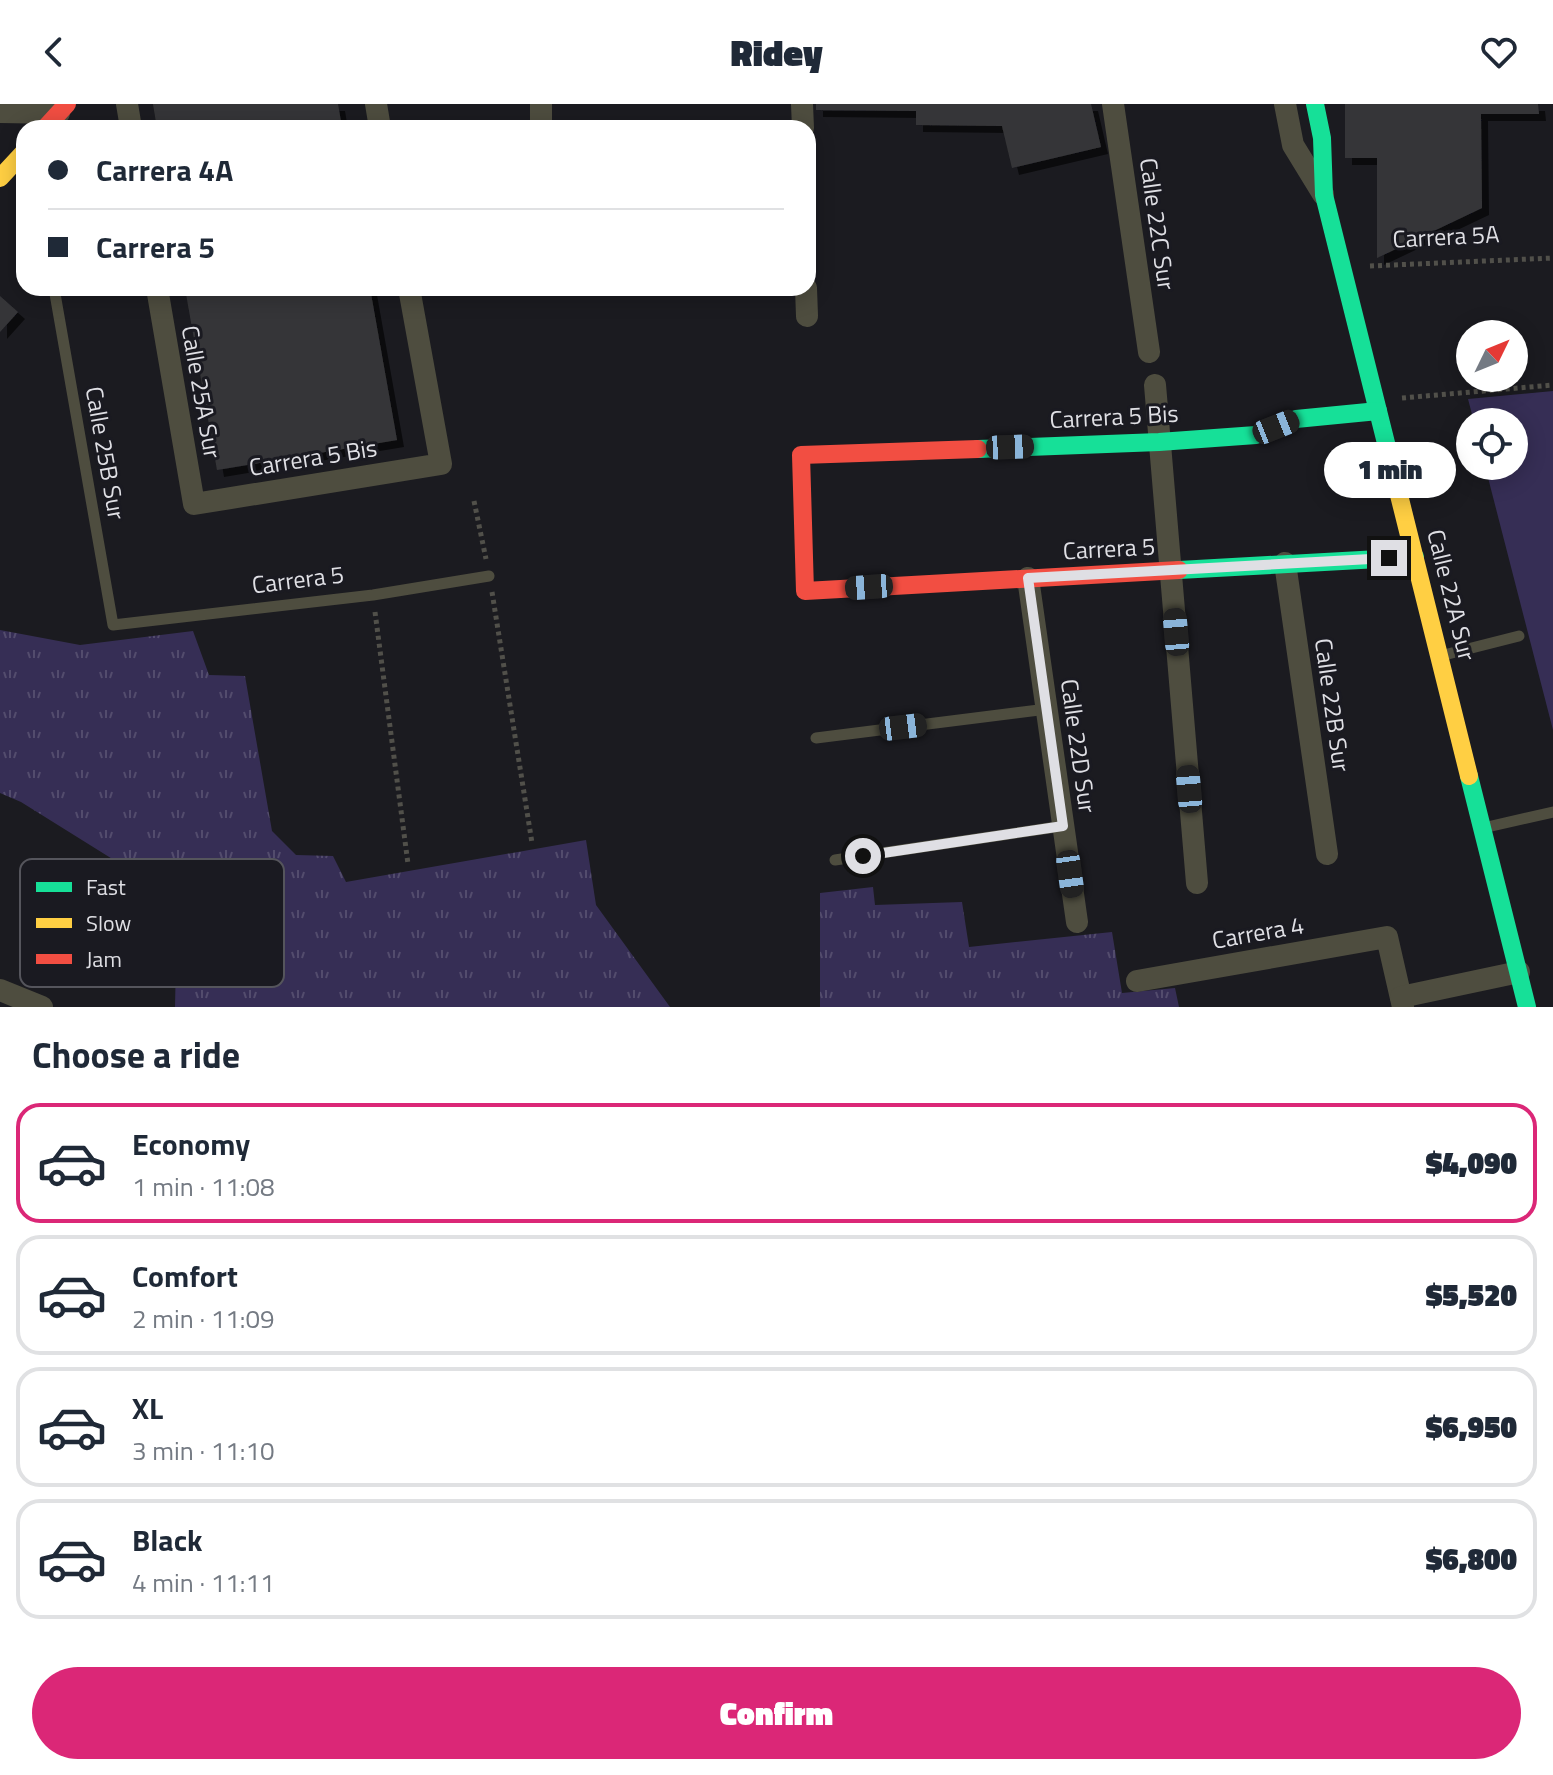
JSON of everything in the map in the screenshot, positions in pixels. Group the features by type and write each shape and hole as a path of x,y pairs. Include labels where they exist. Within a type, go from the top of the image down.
{"street":[{"name":"Calle 22C Sur","path":"1113,104 1149,352"},
{"name":"Calle 22A Sur","path":"1285,104 1293,145 1324,195"},
{"name":"Calle 22A Sur","path":"1315,104 1322,138 1324,195 1527,1007"},
{"path":"0,112 57,115"},
{"path":"0,178 16,161"},
{"name":"Calle 25A Sur","path":"158,296 194,504"},
{"name":"Carrera 5 Bis","path":"194,504 441,464 410,296"},
{"path":"806,296 807,316"},
{"path":"1155,385 1197,883"},
{"name":"Carrera 5 Bis","path":"805,591 801,455 1159,442 1256,435 1296,419 1376,406"},
{"name":"Carrera 5","path":"805,591 1415,557"},
{"name":"Calle 22B Sur","path":"1285,563 1327,854"},
{"name":"Calle 22D Sur","path":"1028,578 1077,922"},
{"name":"Carrera 4","path":"1137,981 1387,937 1402,1002"},
{"path":"1402,1002 1519,972"},
{"path":"0,990 42,1007"}],"lane":[{"name":"Calle 25B Sur","path":"55,296 113,625"},
{"name":"Carrera 5","path":"113,625 373,595 489,576"},
{"path":"1439,656 1519,636"},
{"path":"816,738 1047,709"},
{"path":"1483,828 1553,812"},
{"path":"835,860 1063,826"}],"path":[{"name":"Carrera 5A","path":"1342,268 1553,258"},
{"path":"1376,406 1553,385"},
{"path":"474,501 532,843"},
{"path":"373,595 408,864"}],"green space":[{"path":"1553,391 1553,730 1489,480 1528,480 1528,408 1470,408 1468,399"},
{"path":"0,630 80,645 193,631 209,675 245,676 272,831 296,855 333,856 346,882 586,840 596,905 670,1007 175,1007 175,987 284,987 284,859 112,859 21,802 0,793"},
{"path":"873,887 875,905 962,902 969,947 1112,932 1122,993 1175,988 1179,1007 820,1007 820,893"}],"building":[{"path":"153,104 338,104 341,120 156,120"},
{"path":"816,104 1091,104 1101,147 1012,168 1002,126 916,125 916,111 816,110"},
{"path":"1345,104 1538,104 1539,114 1481,114 1482,208 1377,258 1377,158 1345,158"},
{"path":"0,296 18,312 0,332"},
{"path":"186,296 371,296 397,440 217,470"}],"traffic: fast":[{"path":"1315,104 1322,138 1324,195 1396,483"},
{"path":"978,449 1256,435 1296,419 1378,411"},
{"path":"1179,570 1415,557"},
{"path":"1469,776 1527,1007"}],"traffic: slow":[{"path":"0,178 16,161"},
{"path":"1396,483 1469,776"}],"traffic: jam":[{"path":"52,120 67,104"},
{"path":"978,449 801,455 805,591 1179,570"}],"route":[{"path":"863,856 1063,826 1028,578 1389,558"}]}
